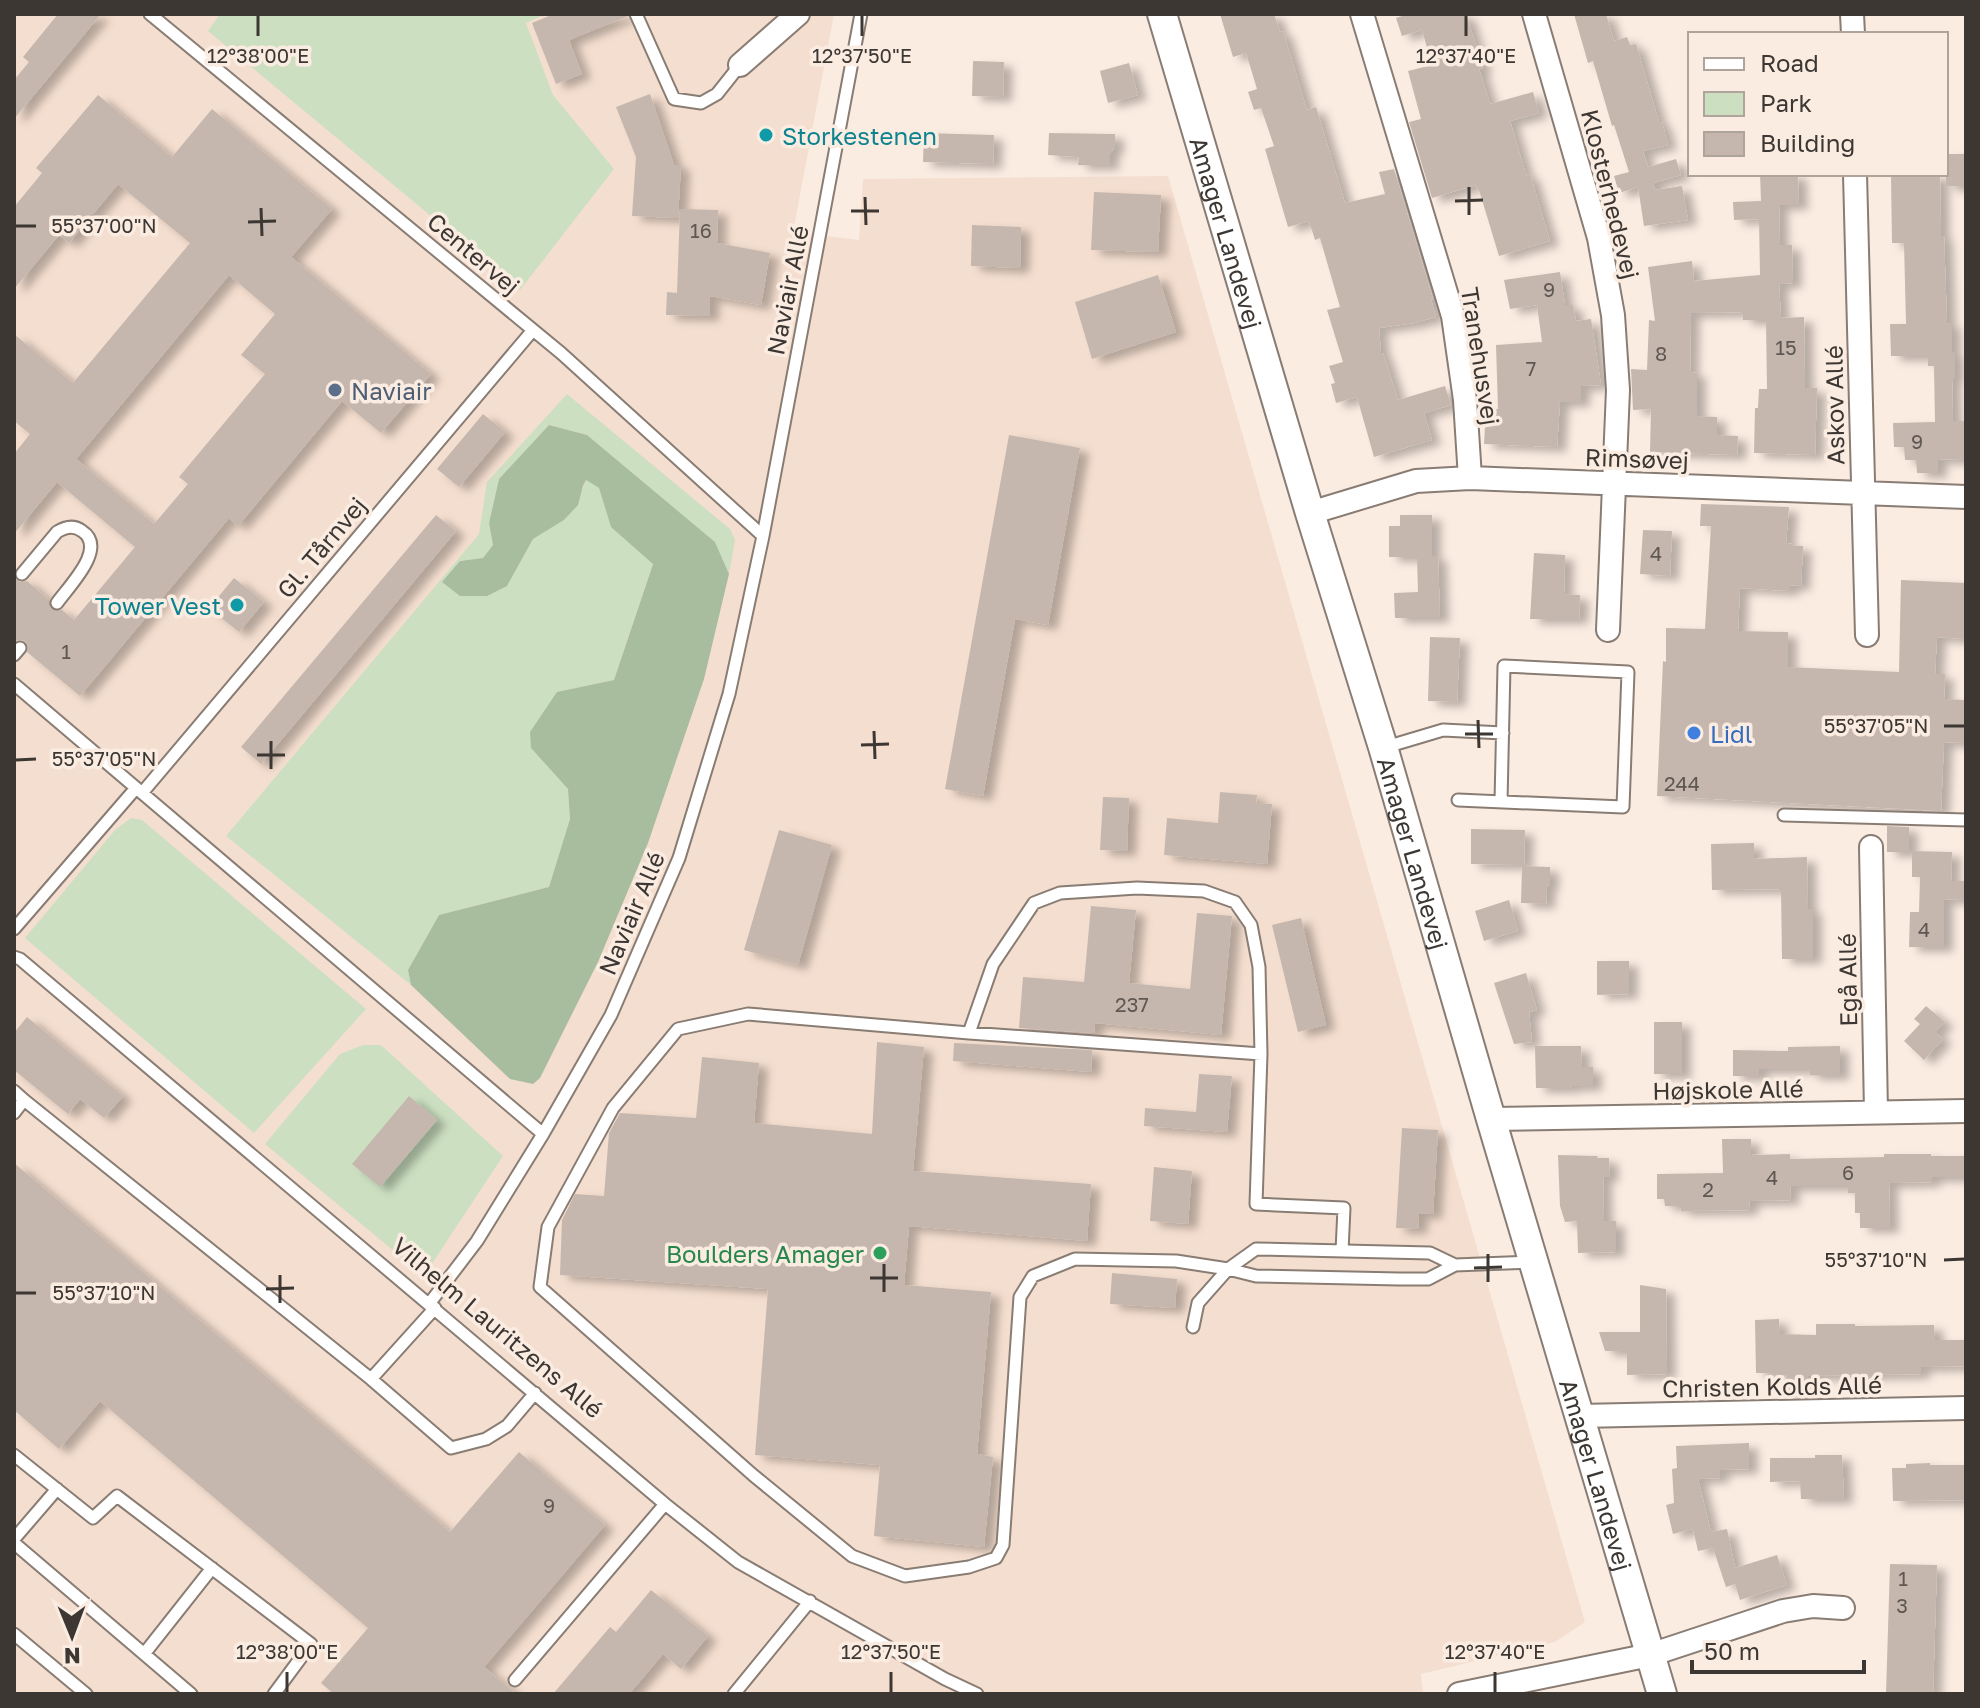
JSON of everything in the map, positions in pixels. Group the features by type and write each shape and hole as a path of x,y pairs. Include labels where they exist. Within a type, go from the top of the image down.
{"street":[{"name":"Amager Landevej","path":"1162,14 1383,747 1662,1694"},
{"name":"Tranehusvej","path":"1362,14 1453,316 1465,400 1470,478"},
{"name":"Klosterhedevej","path":"1534,14 1599,238 1613,315 1618,390 1608,630"},
{"path":"740,65 795,15"},
{"name":"Askov Allé","path":"1855,176 1867,635"},
{"name":"Rimsøvej","path":"1310,513 1416,481 1470,478 1966,497"},
{"name":"Egå Allé","path":"1871,847 1876,1112"},
{"name":"Højskole Allé","path":"1491,1119 1966,1111"},
{"name":"Christen Kolds Allé","path":"1579,1416 1966,1408"},
{"path":"1459,1694 1650,1655 1783,1611 1813,1606 1843,1608"}],"lane":[{"name":"Centervej","path":"150,14 533,330 763,536"},
{"path":"636,14 674,99 701,103 717,94 740,65"},
{"name":"Naviair Allé","path":"371,1379 432,1306 477,1241 543,1134 611,1015 679,858 729,694 763,536 861,14"},
{"name":"Gl. Tårnvej","path":"14,929 139,790 533,330"},
{"path":"22,574 63,528 74,527 86,534 92,546 89,558 57,603"},
{"path":"1458,800 1501,802 1623,807 1628,672 1504,666 1501,802"},
{"path":"14,684 543,1134"},
{"path":"1383,747 1443,730 1503,733"},
{"path":"1784,815 1966,820"},
{"path":"969,1033 993,964 1034,903 1060,893 1137,888 1204,891 1235,902 1251,925 1259,967 1261,1054 1256,1204 1344,1208 1342,1251"},
{"name":"Vilhelm Lauritzens Allé","path":"14,957 738,1562 977,1694"},
{"path":"1261,1054 748,1014 678,1029 613,1108 548,1227 540,1287 753,1475 852,1556 905,1576 969,1567 996,1558 1003,1545 1020,1297 1033,1276 1075,1259 1176,1261 1256,1276 1428,1279 1455,1265 1533,1262"},
{"path":"14,1091 371,1379 451,1448 486,1439 507,1426 535,1393"},
{"path":"14,1113 24,1100"},
{"path":"1193,1327 1198,1303 1228,1269 1256,1249 1430,1253 1455,1265"},
{"path":"14,1455 93,1518 117,1496 311,1644 274,1694"},
{"path":"57,1489 14,1541 191,1694"},
{"path":"515,1680 665,1504"},
{"path":"144,1654 212,1568"},
{"path":"734,1694 810,1601"},
{"path":"14,1634 86,1694"}],"shaded area":[{"path":"14,14 834,14 793,232 859,240 863,179 1168,176 1585,1622 1555,1642 1421,1674 1423,1694 14,1694"}],"green space":[{"path":"220,14 546,14 526,23 553,95 614,169 520,290 208,31"},
{"path":"567,394 730,529 735,540 729,574 715,542 587,435 549,425 499,479 489,523 493,545 483,558 460,561 507,586 533,539 564,520 577,505 586,480 599,488 611,527 653,563 614,680 558,692 531,748 568,789 570,819 549,887 439,915 408,970 411,985 226,836 479,534 487,482"},
{"path":"549,425 587,435 715,542 729,574 704,679 648,843 598,962 540,1078 533,1084 510,1079 411,985 408,970 439,915 549,887 570,819 568,789 531,748 530,732 557,692 614,680 653,564 611,527 599,488 586,480 578,505 564,520 533,539 507,586 487,596 460,596 442,582 460,561 483,558 493,545 489,523 499,479"},
{"path":"131,818 142,820 366,1009 254,1133 25,938 115,830"},
{"path":"363,1045 381,1045 503,1156 429,1268 418,1271 265,1144 340,1054"}],"building":[{"path":"58,14 101,14 14,119 14,80 29,62 23,57"},
{"path":"554,14 628,16 569,40 582,74 556,84 532,23"},
{"path":"1220,14 1274,14 1280,32 1283,31 1307,110 1316,107 1345,203 1385,194 1379,172 1394,169 1436,317 1379,328 1381,353 1398,400 1445,386 1451,405 1424,413 1432,440 1374,457 1357,397 1336,403 1331,384 1335,383 1329,366 1343,362 1327,310 1340,307 1320,238 1315,240 1309,221 1288,227 1265,149 1274,146 1261,108 1254,110 1248,92 1257,89 1246,53 1233,57"},
{"path":"1408,14 1466,14 1483,68 1479,69 1490,104 1533,92 1539,113 1510,121 1550,241 1499,256 1476,185 1432,198 1409,122 1421,119 1408,71 1432,65 1422,30 1402,36 1396,18"},
{"path":"1574,14 1606,14 1614,41 1627,37 1630,45 1636,44 1668,145 1643,151 1648,167 1676,159 1681,175 1653,183 1655,190 1682,186 1688,220 1644,226 1638,187 1619,193 1614,176 1629,172 1593,61 1588,63"},
{"path":"973,61 1004,62 1003,97 972,96"},
{"path":"1129,63 1138,95 1108,103 1100,71"},
{"path":"650,94 674,165 681,165 678,218 632,216 636,157 616,107"},
{"name":"Naviair","path":"98,95 172,157 212,109 332,209 291,257 431,374 381,433 342,401 238,526 229,518 80,696 27,652 25,641 14,641 14,577 20,582 27,581 49,600 52,610 62,610 74,620 135,547 57,482 14,534 14,454 30,434 14,421 14,334 73,383 190,243 118,184 69,243 59,235 14,289 14,207 42,173 36,168","holes":["229,275 275,314 241,355 265,374 179,477 188,484 154,524 76,459"]},
{"path":"924,133 994,135 993,164 923,162"},
{"path":"1049,133 1115,134 1110,165 1078,165 1079,157 1048,155"},
{"path":"1948,154 1966,154 1966,186 1946,186"},
{"path":"1760,176 1798,176 1799,205 1779,205 1780,245 1792,245 1793,283 1779,284 1781,318 1804,317 1805,388 1817,388 1815,455 1754,453 1755,408 1758,408 1759,389 1767,389 1766,320 1743,320 1743,312 1691,313 1690,372 1697,373 1697,416 1717,417 1717,435 1738,436 1737,455 1650,452 1651,409 1633,410 1631,369 1647,370 1649,320 1655,321 1648,267 1692,261 1694,281 1760,275 1759,219 1734,220 1733,202 1761,201"},
{"path":"1891,176 1940,176 1947,323 1952,323 1952,352 1955,352 1953,421 1966,421 1966,460 1938,459 1938,473 1917,473 1916,460 1905,460 1904,447 1894,447 1893,423 1935,422 1934,366 1928,366 1928,356 1891,356 1890,324 1906,324 1904,243 1892,243"},
{"path":"1094,192 1161,195 1158,252 1091,250"},
{"path":"680,209 718,210 717,243 770,253 761,305 710,296 710,316 666,315 667,292 677,293"},
{"path":"972,225 1021,227 1020,268 971,266"},
{"path":"1560,272 1565,305 1573,305 1576,321 1591,319 1601,385 1581,386 1581,402 1560,402 1557,447 1484,444 1486,409 1498,409 1496,345 1542,342 1537,305 1510,309 1504,280"},
{"path":"1158,275 1176,332 1092,359 1075,302"},
{"path":"483,414 505,432 459,487 437,469"},
{"path":"1009,435 1080,448 1048,625 1015,619 983,796 945,789"},
{"path":"1701,504 1789,507 1786,543 1803,546 1801,586 1790,585 1790,591 1740,588 1738,631 1788,632 1788,667 1899,672 1901,580 1966,583 1966,639 1937,637 1935,674 1945,674 1944,699 1966,700 1966,743 1944,742 1941,811 1657,796 1666,628 1705,629 1711,526 1700,526"},
{"path":"436,515 456,531 261,764 241,747"},
{"path":"1400,515 1432,515 1432,556 1438,556 1440,618 1395,618 1394,593 1418,592 1417,557 1389,557 1389,526 1400,526"},
{"path":"1643,530 1672,531 1670,576 1640,574"},
{"path":"1534,553 1565,555 1564,594 1580,595 1579,619 1530,619"},
{"name":"Tower Vest","path":"234,578 264,602 239,632 209,608"},
{"path":"1430,637 1460,638 1457,702 1428,701"},
{"path":"1220,792 1257,795 1256,803 1272,804 1267,864 1164,855 1167,818 1218,823"},
{"path":"1103,797 1129,798 1127,851 1100,850"},
{"path":"1887,826 1909,827 1909,852 1887,852"},
{"path":"1471,829 1525,830 1524,865 1471,864"},
{"path":"779,830 832,845 798,965 744,950"},
{"path":"1754,843 1754,859 1807,857 1808,909 1813,909 1813,959 1782,959 1781,889 1712,890 1711,844"},
{"path":"1912,851 1952,852 1951,881 1966,881 1966,900 1944,899 1944,947 1909,947 1910,912 1919,912 1920,877 1912,877"},
{"path":"1522,866 1550,867 1546,904 1521,903"},
{"path":"1509,900 1518,931 1484,941 1475,911"},
{"path":"1091,906 1136,910 1129,983 1190,989 1197,913 1232,916 1221,1035 1095,1023 1094,1033 1019,1028 1023,977 1084,982"},
{"path":"1301,918 1326,1025 1298,1032 1272,925"},
{"path":"1597,961 1629,961 1629,994 1597,995"},
{"path":"1526,973 1537,1010 1529,1012 1532,1042 1514,1044 1494,983"},
{"path":"1926,1006 1945,1022 1935,1032 1943,1039 1924,1060 1904,1041 1920,1024 1914,1019"},
{"path":"27,1017 123,1096 104,1118 80,1099 68,1114 14,1070 14,1033"},
{"path":"1654,1022 1682,1022 1682,1074 1654,1074"},
{"path":"877,1042 924,1047 913,1171 1091,1184 1087,1241 909,1226 904,1285 991,1292 977,1454 993,1457 984,1547 874,1536 880,1465 755,1455 768,1289 560,1275 562,1220 575,1194 604,1196 609,1133 620,1113 696,1118 702,1057 759,1063 754,1123 872,1134"},
{"path":"954,1043 1092,1050 1091,1072 953,1061"},
{"path":"1535,1046 1581,1046 1582,1067 1593,1067 1593,1086 1536,1088"},
{"path":"1840,1046 1840,1075 1810,1075 1810,1069 1759,1069 1759,1076 1733,1076 1733,1050 1788,1051 1788,1047"},
{"path":"1199,1074 1232,1076 1227,1132 1144,1126 1145,1108 1196,1112"},
{"path":"409,1096 437,1120 380,1187 352,1164"},
{"path":"1402,1128 1438,1130 1433,1214 1419,1213 1418,1229 1396,1228"},
{"path":"1722,1139 1751,1139 1751,1155 1790,1154 1790,1159 1884,1157 1884,1154 1966,1156 1966,1177 1932,1177 1932,1182 1889,1183 1890,1228 1860,1228 1860,1213 1855,1213 1855,1193 1848,1193 1848,1186 1790,1186 1791,1200 1749,1201 1750,1210 1681,1211 1680,1206 1665,1206 1664,1199 1657,1199 1657,1174 1723,1173"},
{"path":"1558,1155 1609,1158 1610,1177 1603,1177 1604,1221 1616,1221 1616,1252 1578,1253 1577,1221 1565,1222 1560,1206"},
{"path":"14,1163 450,1532 519,1452 605,1525 484,1667 516,1694 334,1694 321,1683 368,1628 100,1401 59,1449 14,1410"},
{"path":"1154,1167 1192,1171 1188,1224 1150,1221"},
{"path":"1112,1273 1177,1279 1175,1308 1110,1304"},
{"path":"1640,1285 1666,1289 1667,1374 1627,1375 1627,1351 1605,1351 1599,1332 1640,1332"},
{"path":"1779,1319 1780,1334 1816,1335 1816,1324 1934,1325 1935,1340 1966,1340 1966,1366 1921,1367 1921,1374 1808,1376 1808,1394 1787,1394 1787,1373 1756,1373 1755,1320"},
{"path":"1749,1443 1749,1469 1720,1470 1720,1478 1698,1479 1711,1532 1727,1529 1735,1568 1777,1555 1787,1585 1740,1600 1735,1584 1726,1587 1713,1548 1698,1551 1693,1529 1673,1534 1666,1505 1674,1503 1672,1469 1677,1468 1676,1446"},
{"path":"1815,1455 1842,1455 1844,1499 1801,1499 1800,1481 1770,1482 1770,1458 1815,1458"},
{"path":"1930,1463 1966,1465 1966,1500 1893,1501 1892,1468"},
{"path":"1890,1564 1937,1565 1933,1694 1886,1694"},
{"path":"651,1590 708,1636 681,1669 663,1654 629,1694 553,1694 610,1627 616,1632"}],"place":[{"name":"Storkestenen","path":"766,135"},
{"name":"Naviair","path":"335,390"},
{"name":"Tower Vest","path":"237,605"},
{"name":"Lidl","path":"1694,733"},
{"name":"Boulders Amager","path":"880,1253"}]}
